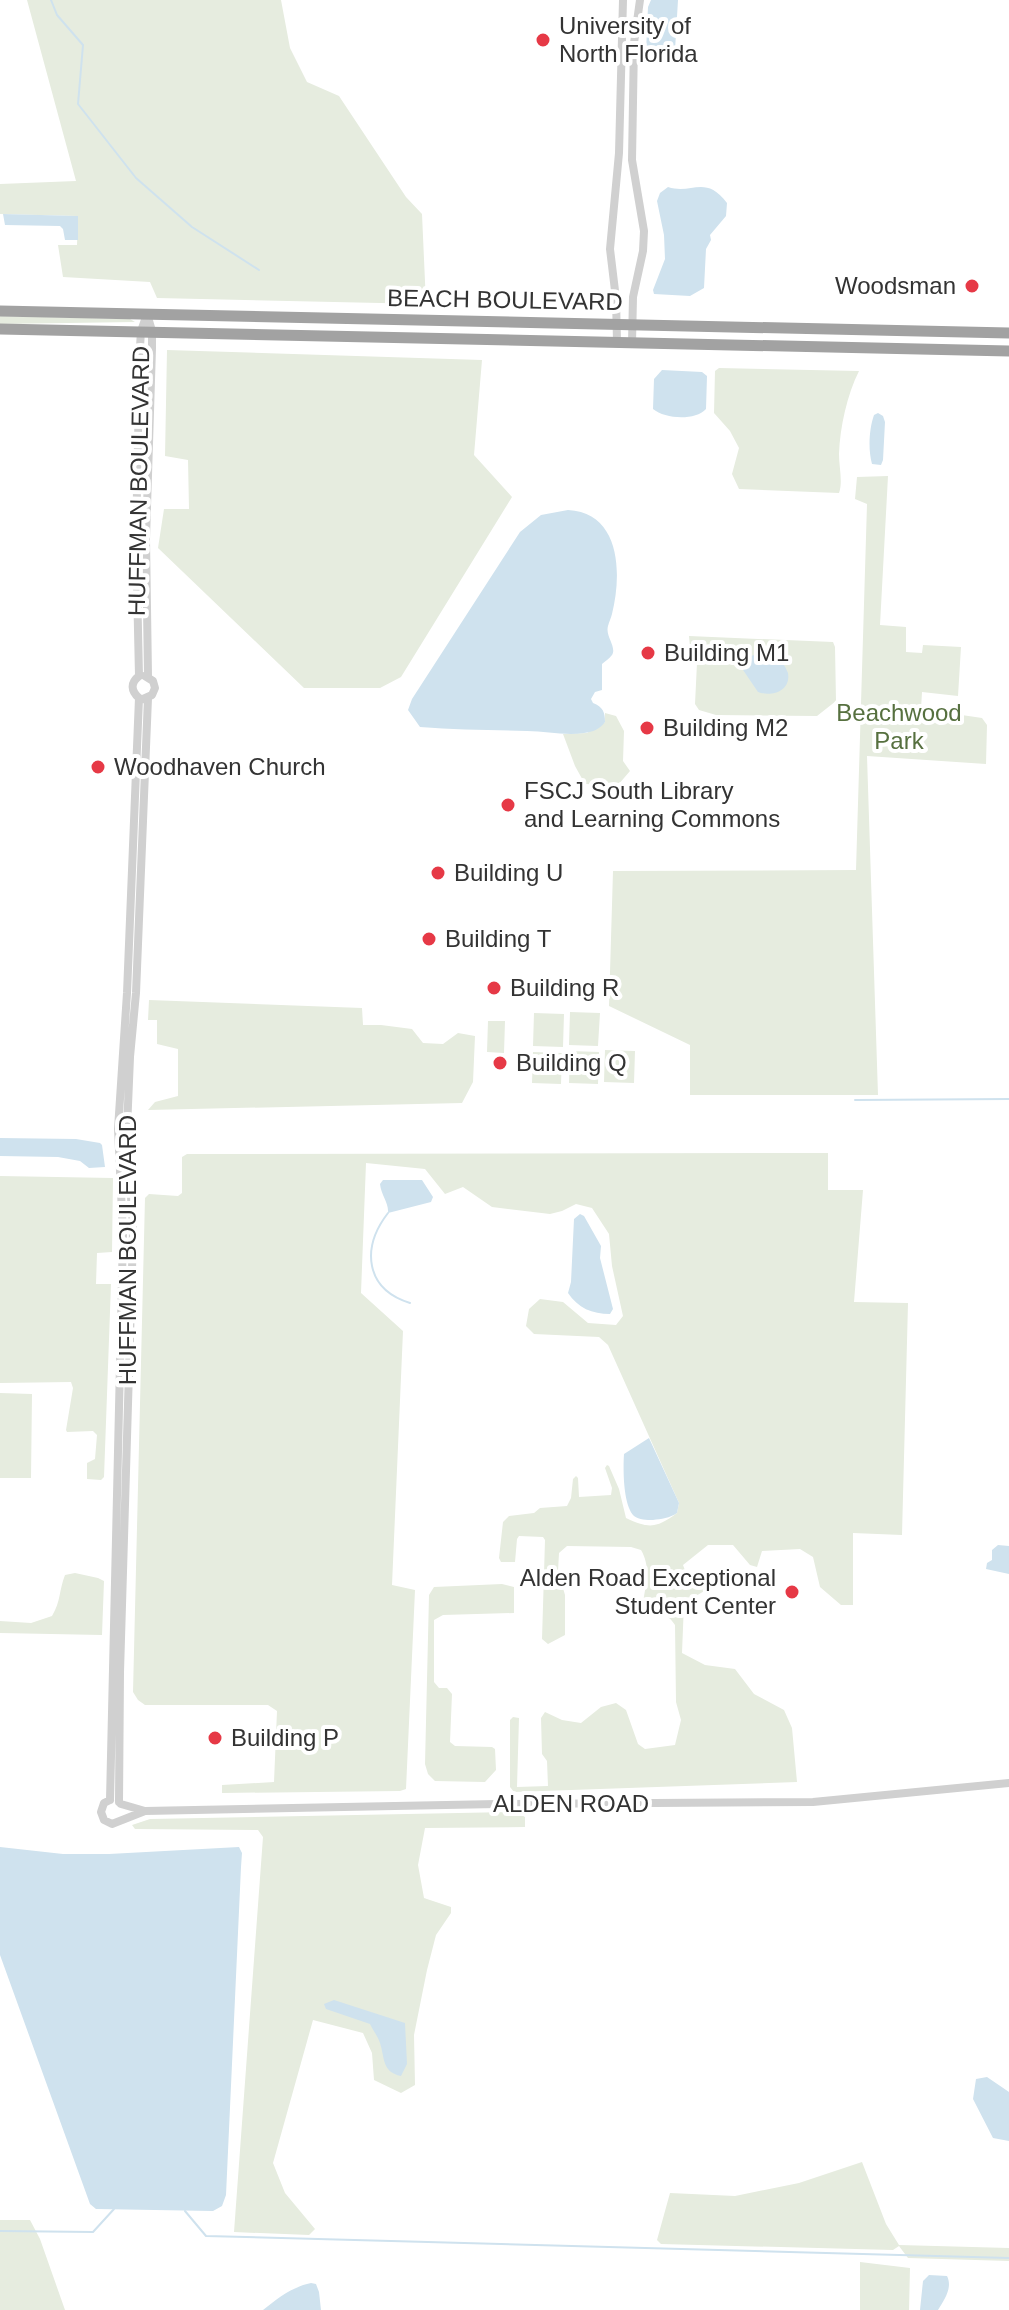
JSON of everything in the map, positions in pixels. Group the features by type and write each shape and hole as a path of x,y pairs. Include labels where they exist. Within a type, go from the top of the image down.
{"highway":[{"name":"BEACH BOULEVARD","path":"0,311 1009,333"},
{"path":"423,338 438,332 446,321"},
{"path":"446,321 456,339"},
{"path":"0,329 1009,351"}],"street":[{"path":"617,342 610,249 619,153 623,0"},
{"path":"632,343 633,297 644,231 632,160 634,43 640,0"},
{"name":"HUFFMAN BOULEVARD","path":"144,676 147,314"},
{"name":"HUFFMAN BOULEVARD","path":"144,676 136,538 139,420 147,331"},
{"path":"139,420 145,422 148,452"},
{"path":"144,676 153,681 155,688 143,698 133,693 132,686 135,679 144,676"},
{"name":"HUFFMAN BOULEVARD","path":"117,1802 132,1257 127,1129 136,993 143,698"},
{"name":"ALDEN ROAD","path":"123,1818 145,1811 813,1802 1009,1786"},
{"path":"117,1802 124,1810 123,1818 112,1824 104,1820 102,1807 104,1803 117,1802"},
{"name":"ALDEN ROAD","path":"117,1802 145,1811"}],"green space":[{"path":"27,0 281,0 290,48 307,82 339,96 406,197 422,214 426,304 157,298 150,282 63,277 58,245 77,245 78,216 0,214 0,184 76,181"},
{"path":"0,316 130,319 135,322 0,324"},
{"path":"167,350 482,360 474,455 512,497 401,677 380,688 304,688 158,548 164,509 189,509 188,460 165,456"},
{"path":"719,368 859,371 843,422 839,493 739,489 732,474 739,448 730,431 714,413 715,371"},
{"name":"Beachwood Park","path":"888,476 880,625 906,627 906,652 922,653 923,645 961,647 958,696 922,692 921,709 982,718 987,725 986,764 867,756 878,1095 690,1095 690,1045 609,1006 613,871 856,870 867,504 855,499 857,477"},
{"path":"689,636 833,642 836,701 817,716 716,715 699,710 695,704 697,663"},
{"path":"605,713 616,716 624,731 623,761 630,771 618,785 585,784 563,734 587,733 605,722"},
{"path":"149,1000 362,1008 363,1025 412,1029 423,1043 443,1044 458,1033 475,1036 473,1082 462,1103 148,1110 155,1102 178,1096 178,1049 157,1044 157,1020 148,1020"},
{"path":"570,1012 600,1013 598,1046 569,1045"},
{"path":"534,1013 564,1014 563,1047 533,1046"},
{"path":"488,1021 505,1021 504,1053 487,1052"},
{"path":"605,1050 635,1051 634,1083 604,1082"},
{"path":"570,1051 599,1052 598,1084 569,1083"},
{"path":"533,1052 562,1053 561,1084 532,1083"},
{"path":"828,1153 828,1190 863,1190 854,1302 908,1303 902,1535 853,1533 853,1605 841,1605 820,1587 813,1557 800,1549 762,1551 757,1567 750,1565 733,1545 708,1545 683,1565 687,1576 706,1590 684,1603 682,1653 705,1665 735,1669 754,1694 784,1710 792,1728 797,1782 514,1792 510,1787 510,1720 513,1717 519,1718 517,1787 548,1786 547,1761 542,1754 541,1718 545,1712 562,1720 581,1723 601,1707 616,1703 626,1710 638,1744 645,1749 675,1745 681,1720 676,1702 675,1625 667,1616 643,1602 647,1569 641,1550 631,1547 567,1546 559,1553 558,1571 565,1595 565,1635 548,1644 542,1639 545,1540 543,1537 519,1536 515,1562 501,1562 503,1522 509,1516 534,1513 540,1508 567,1506 576,1476 579,1497 611,1495 607,1465 619,1489 626,1518 641,1524 658,1524 677,1513 679,1503 608,1345 599,1337 534,1334 526,1326 529,1309 540,1299 563,1302 588,1323 616,1325 623,1316 612,1266 609,1234 592,1208 576,1204 550,1214 492,1207 463,1187 445,1194 425,1169 366,1163 361,1293 403,1331 392,1585 415,1590 406,1789 222,1793 222,1785 274,1782 277,1711 268,1705 145,1705 133,1692 145,1198 149,1194 178,1196 182,1193 182,1157 187,1154"},
{"path":"0,1176 113,1178 112,1252 97,1253 96,1284 111,1284 104,1477 101,1480 87,1479 87,1463 95,1459 97,1435 93,1431 66,1430 73,1388 71,1382 0,1383"},
{"path":"0,1393 32,1394 31,1478 0,1478"},
{"path":"75,1573 104,1581 102,1635 0,1633 0,1621 31,1623 52,1616 65,1575"},
{"path":"502,1584 514,1587 514,1613 443,1615 434,1620 434,1682 452,1694 450,1742 455,1746 492,1747 495,1749 496,1770 485,1782 435,1781 428,1774 425,1764 429,1595 434,1587"},
{"path":"516,1812 525,1817 525,1827 425,1828 418,1865 424,1898 451,1907 451,1913 436,1935 427,1970 414,2035 415,2085 401,2093 374,2080 372,2053 363,2033 313,2020 273,2163 285,2193 315,2229 309,2235 234,2232 263,1837 258,1830 135,1829 132,1825 150,1819"},
{"path":"862,2162 886,2224 899,2245 1009,2248 1009,2261 908,2258 899,2246 893,2250 661,2244 657,2240 670,2193 735,2196 799,2183"},
{"path":"0,2220 30,2220 40,2239 65,2310 0,2310"},
{"path":"860,2262 910,2268 909,2310 860,2310"}],"water":[{"path":"651,0 678,0 675,50 670,53 646,52"},
{"path":"668,187 705,187 719,194 727,203 726,216 710,235 706,249 704,288 690,296 654,294 653,290 665,259 657,201 660,193"},
{"path":"3,214 78,216 78,240 65,240 60,226 5,225"},
{"path":"662,370 702,372 707,376 706,409 695,415 680,417 653,409 654,379"},
{"path":"878,413 885,422 881,465 872,464 870,452 871,427 874,415"},
{"path":"568,510 586,514 599,522 614,548 617,581 608,630 613,652 602,664 602,690 595,692 591,699 603,710 605,722 593,731 577,734 420,727 408,710 412,699 520,532 541,515"},
{"path":"754,655 781,660 788,673 784,688 774,693 758,692 741,667 744,659"},
{"path":"0,1138 76,1139 100,1143 105,1167 89,1168 80,1161 58,1157 0,1156"},
{"path":"383,1180 422,1180 433,1197 431,1202 388,1213 380,1184"},
{"path":"580,1214 601,1246 600,1258 613,1309 610,1314 586,1309 568,1293 574,1219"},
{"path":"649,1438 679,1503 677,1513 643,1520 630,1511 624,1477 624,1454"},
{"path":"998,1545 1009,1546 1009,1574 986,1569 987,1563 992,1560 992,1550"},
{"path":"0,1847 63,1854 109,1854 239,1847 242,1853 226,2195 222,2206 213,2211 96,2209 90,2204 0,1955"},
{"path":"334,2000 405,2023 407,2064 401,2076 387,2068 370,2024 326,2009 324,2004"},
{"path":"987,2077 1009,2092 1009,2141 993,2138 973,2099 976,2079"},
{"path":"929,2275 947,2276 948,2289 938,2310 920,2310 923,2281"},
{"path":"316,2284 319,2292 321,2310 263,2310 291,2290"}],"waterway":[{"path":"51,0 57,15 83,45 78,104 136,178 192,227 259,270"},
{"path":"855,1100 1009,1099"},
{"path":"388,1213 374,1240 372,1266 384,1288 410,1303"},
{"path":"0,2231 93,2232 114,2209"},
{"path":"185,2211 206,2236 1009,2258"}],"place":[{"name":"University of North Florida","path":"543,40"},
{"name":"Woodsman","path":"972,286"},
{"name":"Building M1","path":"648,653"},
{"name":"Building M2","path":"647,728"},
{"name":"Woodhaven Church","path":"98,767"},
{"name":"FSCJ South Library and Learning Commons","path":"508,805"},
{"name":"Building U","path":"438,873"},
{"name":"Building T","path":"429,939"},
{"name":"Building R","path":"494,988"},
{"name":"Building Q","path":"500,1063"},
{"name":"Alden Road Exceptional Student Center","path":"792,1592"},
{"name":"Building P","path":"215,1738"}]}
